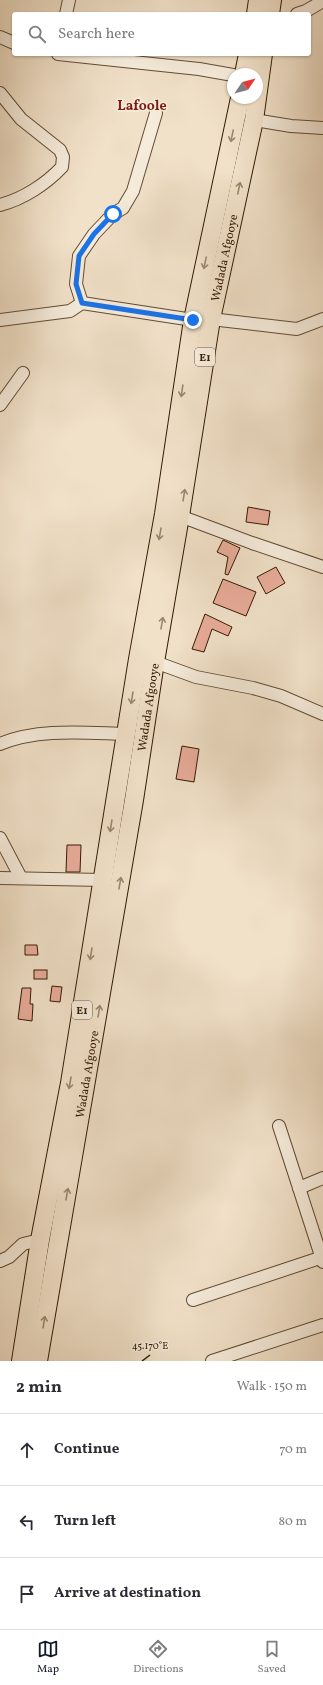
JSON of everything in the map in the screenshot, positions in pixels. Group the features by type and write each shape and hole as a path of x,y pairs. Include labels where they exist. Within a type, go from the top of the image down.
{"highway":[{"path":"256,12 258,0"},
{"path":"270,12 272,0"},
{"path":"245,68 248,56"},
{"name":"Wadada Afgooye","path":"38,1361 134,800 211,319 254,120 264,56"},
{"name":"Wadada Afgooye","path":"21,1361 40,1240 70,1083 126,734 165,506 193,320 239,104"}],"street":[{"path":"66,12 69,0"},
{"path":"303,12 323,1"},
{"path":"82,56 200,69 227,74"},
{"path":"0,93 21,119 60,150 62,167 52,178 36,189 8,203 0,205"},
{"path":"82,303 76,284 79,256 94,234 113,214 123,208 133,191 156,113"},
{"path":"254,120 291,126 323,128"},
{"path":"0,320 70,311 82,303 193,320"},
{"path":"211,319 297,329 323,319"},
{"path":"0,405 23,373"},
{"path":"180,516 252,543 323,567"},
{"path":"155,662 196,677 253,688 281,696 323,714"},
{"path":"0,744 12,739 56,733 126,734"},
{"path":"0,838 21,878"},
{"path":"0,878 103,880"},
{"path":"193,1300 323,1259 279,1126"},
{"path":"299,1188 323,1178"},
{"path":"0,1261 9,1258 23,1244 40,1240"},
{"path":"212,1361 240,1357 323,1324"}],"building":[{"path":"248,507 270,511 268,525 246,522"},
{"path":"223,540 240,548 228,575 225,574 228,557 217,552"},
{"path":"276,567 285,583 266,594 257,577"},
{"path":"223,579 256,592 246,616 213,603"},
{"path":"205,614 232,627 228,636 212,629 204,652 192,649"},
{"path":"182,746 199,749 194,782 176,779"},
{"path":"67,845 81,845 80,872 66,872"},
{"path":"25,945 37,945 38,955 25,955"},
{"path":"34,970 47,970 47,979 34,979"},
{"path":"52,986 62,987 60,1002 50,1001"},
{"path":"22,988 31,988 30,1004 33,1004 32,1021 18,1019"}],"district":[{"name":"Lafoole","path":"142,105"}],"route":[{"path":"113,214 94,234 79,256 76,284 82,303 171,318 193,320"}]}
